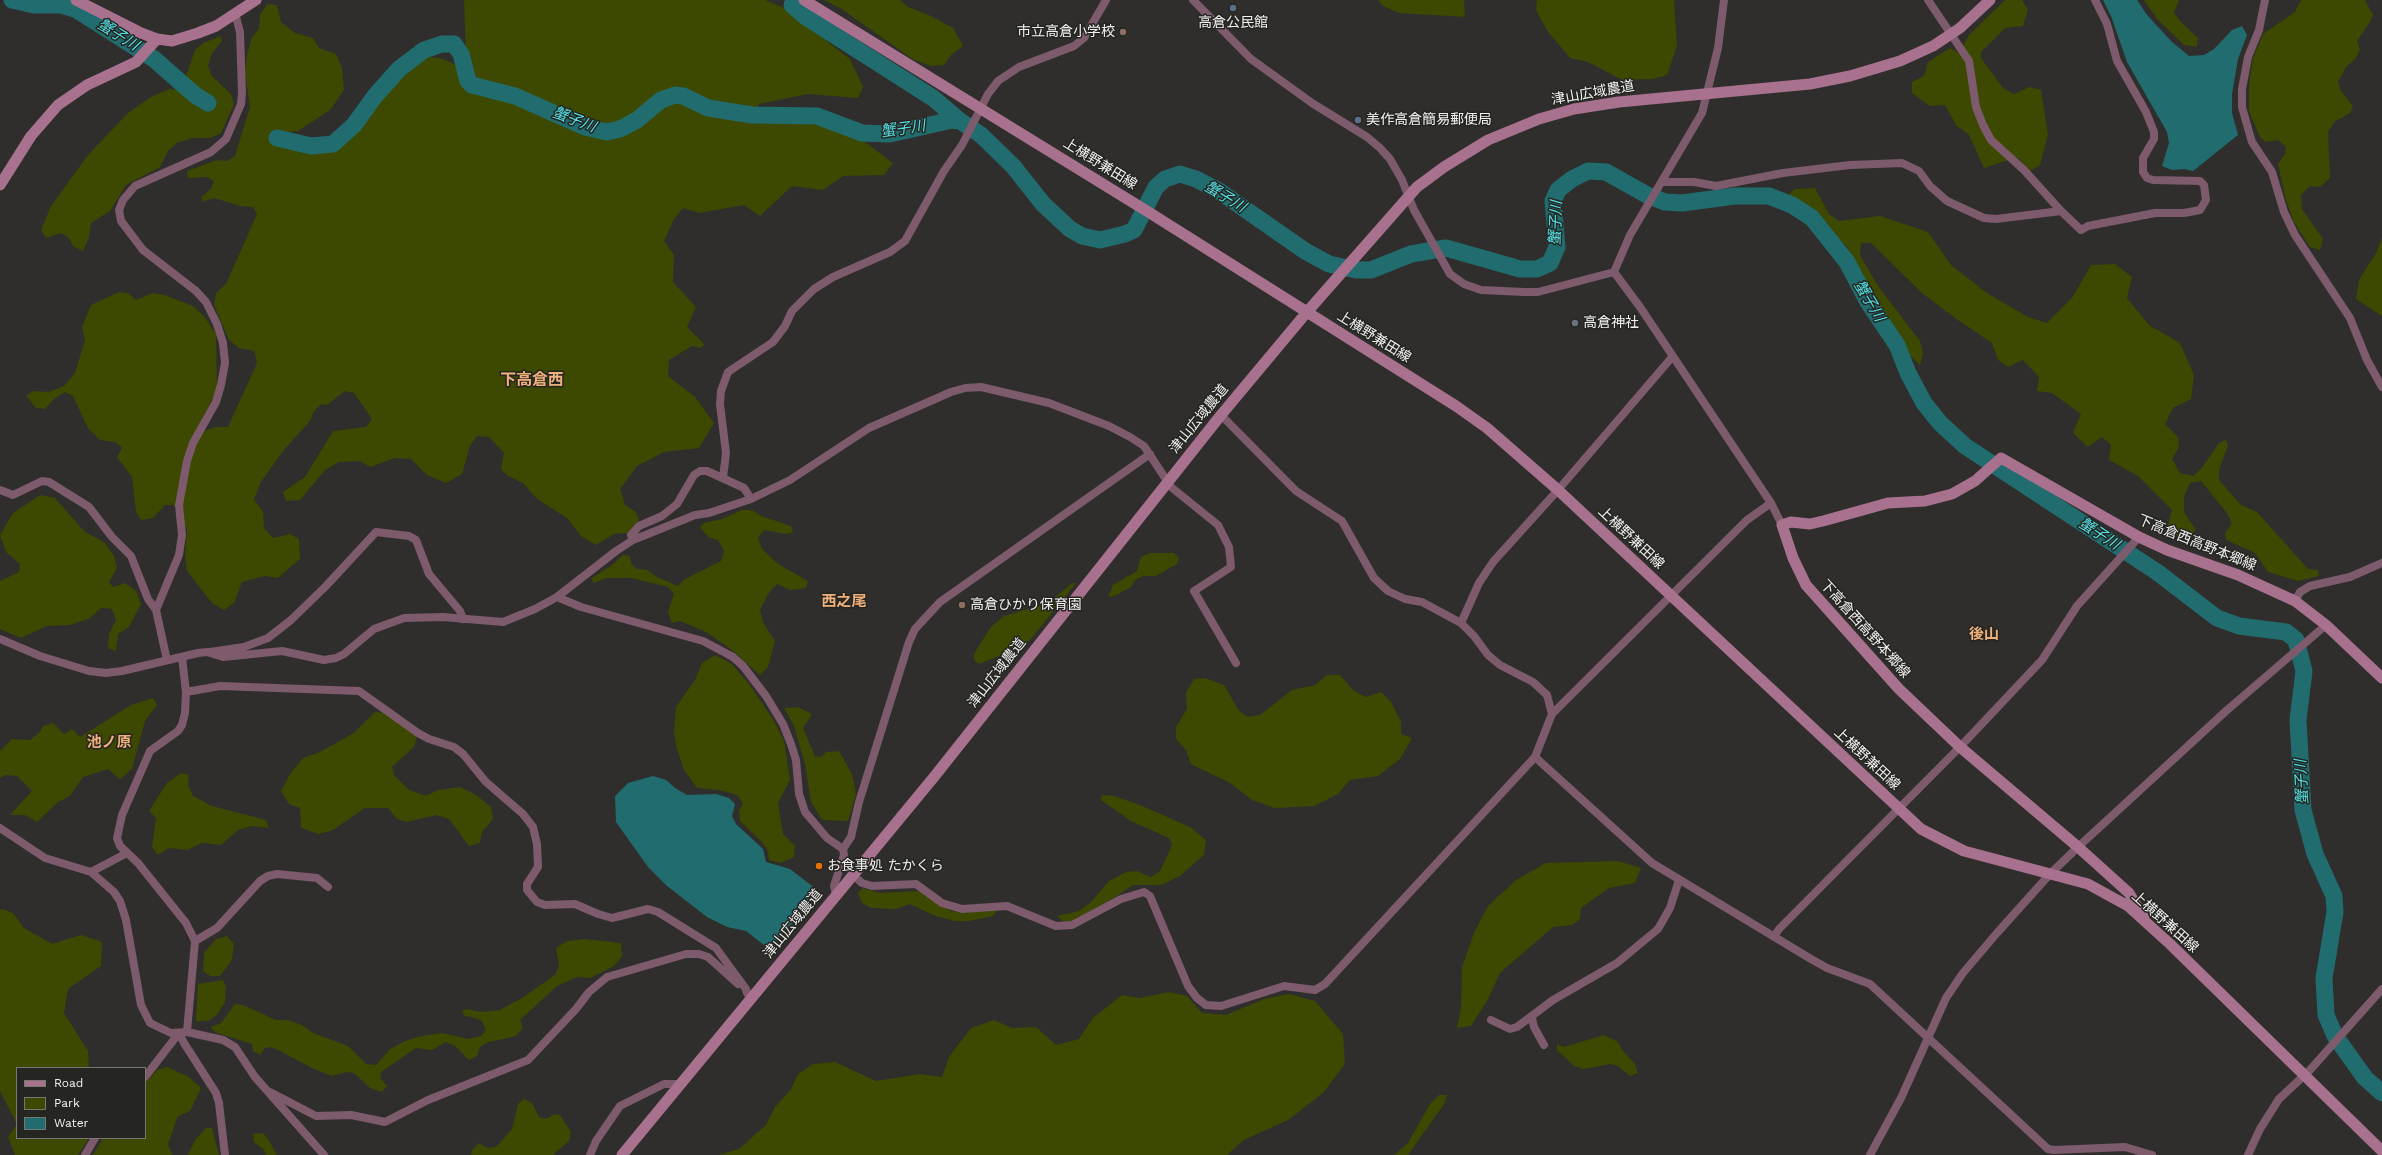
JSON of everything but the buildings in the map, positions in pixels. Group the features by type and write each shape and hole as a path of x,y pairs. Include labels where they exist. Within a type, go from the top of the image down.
{"main road":[{"path":"76,0 141,33 150,48"},
{"path":"0,186 31,136 58,105 87,85 136,62 150,48 192,36 216,26 256,0"},
{"name":"上横野兼田線","path":"804,0 1150,213 1456,406 1494,433 1558,490 1921,829 1950,845 2088,884 2128,906 2382,1151"},
{"name":"津山広域農道","path":"622,1155 681,1084 750,995 853,875 938,771 1221,415 1307,312 1408,196 1429,177 1465,153 1514,128 1574,109 1611,103 1810,84 1850,76 1900,60 1933,46 1960,28 1990,0"},
{"name":"下高倉西高野本郷線","path":"2146,922 2141,909 2129,894 2078,847 1923,714 1806,585 1793,558 1782,525 1791,522 1810,524 1888,503 1925,501 1952,494 1976,481 2001,458 2138,537 2167,550 2238,575 2295,601 2326,625 2382,678"}],"street":[{"path":"723,478 726,453 720,404 728,372 773,342 785,326 792,311 814,288 833,277 890,252 905,242 944,171 967,135 981,108 998,81 1019,67 1074,46 1084,38 1106,0"},
{"path":"1193,0 1251,59 1307,100 1367,137 1380,148 1390,159 1438,255 1450,274 1464,284 1481,290 1499,292 1538,292 1614,272"},
{"path":"1614,272 1630,235 1647,203 1663,182 1702,113 1708,94 1722,24 1724,0"},
{"path":"1928,0 1969,61 1976,106 1982,125 1991,140 2024,170 2081,230 2088,226 2155,213 2193,212 2200,210 2206,200 2204,185 2200,181 2153,180 2147,178 2143,172 2143,158 2154,139 2154,132 2146,112 2117,60 2107,24 2095,0"},
{"path":"2265,0 2259,30 2248,57 2242,89 2242,107 2252,142 2272,172 2284,212 2296,235 2350,318 2367,360 2382,387"},
{"path":"156,610 179,555 182,535 179,505 187,461 193,443 216,402 221,385 224,356 218,324 206,302 196,291 143,250 121,221 118,210 123,200 135,186 143,181 210,152 226,139 241,104 242,93 240,32 235,13"},
{"path":"1663,182 1694,182 1716,186 1783,173 1850,166 1902,163 1919,171 1930,186 1947,201 1984,218 1996,219 2062,211"},
{"path":"1614,272 1640,307 1771,503 1782,525"},
{"path":"1461,623 1476,589 1493,562 1558,490 1673,356"},
{"path":"207,652 223,657 282,651 324,660 344,654 374,629 389,622 404,618 464,619 503,622 535,609 557,596 616,551 633,540 689,517 751,499 790,480 868,428 920,404 965,388 981,387 1049,403 1109,426 1144,446 1167,482 1218,525 1229,548 1231,567 1194,591 1236,662"},
{"path":"1221,415 1296,491 1342,521 1374,578 1388,590 1404,599 1422,602 1461,623 1474,636 1484,651 1500,665 1540,687 1547,695 1552,714"},
{"path":"836,895 834,886 844,855 843,849 851,837 863,787 909,642 915,629 940,602 1150,454"},
{"path":"633,540 631,535 640,526 662,516 677,504 694,475 700,471 707,471 744,488 751,499"},
{"path":"0,490 13,495 42,481 49,482 89,507 112,537 131,556 148,599 156,610 167,660"},
{"path":"853,875 862,882 872,886 916,884 942,902 962,908 1007,906 1056,926 1072,925 1121,899 1144,892 1150,896 1188,986 1197,998 1206,1005 1221,1006 1284,986 1315,990 1325,984 1535,757 1552,714 1747,520 1771,503"},
{"path":"0,639 40,656 89,671 106,673 122,671 207,652 244,647 268,638 291,620 326,586 376,532 409,536 416,540 429,574 460,610 464,619"},
{"path":"1774,937 1779,929 1960,747 2042,660 2076,606 2124,556 2138,537"},
{"path":"2295,601 2300,592 2310,586 2350,577 2382,563"},
{"path":"557,596 581,607 704,641 733,657 743,666 769,702 791,744 796,760 799,794 805,812 822,833 843,849"},
{"path":"1870,1155 1901,1098 1946,998 1963,973 2050,874 2078,847 2226,711 2326,625"},
{"path":"182,657 186,692 186,713 182,725 178,731 150,751 122,815 117,838 120,846 138,863 186,923 196,941 183,1032 184,1044 216,1093 219,1103 225,1155"},
{"path":"186,692 220,686 359,691 429,740 454,747 464,754 486,782 523,814 533,827 537,844 538,868 527,884 527,890 537,902 545,905 575,904 598,914 612,918 648,909 658,912 716,948 750,995"},
{"path":"1535,757 1633,848 1652,863 1678,880 1827,968 1870,984 1886,996 1927,1038 2048,1148 2054,1150 2125,1147 2152,1155"},
{"path":"0,828 45,858 91,872 114,892 120,901 126,920 143,1013 150,1023 157,1028 171,1033 183,1032 229,1042 238,1051 255,1077 270,1092 283,1110 324,1155"},
{"path":"91,872 127,853"},
{"path":"196,941 217,928 260,881 268,876 277,874 317,878 328,886"},
{"path":"1490,1020 1510,1029 1517,1027 1532,1018 1553,1000 1581,982 1607,970 1650,937 1658,929 1670,908 1678,880"},
{"path":"270,1092 316,1116 350,1115 385,1122 428,1100 528,1060 576,1009 596,984 607,977 686,954 699,954 708,957 750,995"},
{"path":"2248,1155 2260,1129 2279,1099 2331,1047 2382,989"},
{"path":"1532,1018 1534,1027 1544,1045"},
{"path":"146,1076 183,1032"},
{"path":"590,1155 596,1141 620,1106 664,1084 681,1084"},
{"path":"85,1155 94,1139"}],"green space":[{"path":"464,0 765,0 784,8 850,59 863,87 858,98 808,94 759,104 755,120 801,120 823,124 857,136 893,163 884,175 843,176 823,190 792,186 760,216 744,205 699,213 683,208 674,219 664,241 674,255 673,282 696,307 687,327 704,344 701,348 692,346 669,360 668,376 695,397 714,423 699,448 664,452 637,466 620,489 625,505 636,512 639,520 627,533 614,534 596,545 581,536 567,518 537,499 523,483 508,476 501,469 504,453 489,437 477,436 470,446 462,474 446,483 427,475 411,459 395,458 370,467 360,461 339,462 325,470 300,500 286,501 283,492 305,477 333,431 366,427 372,419 354,393 345,391 327,405 321,404 314,411 310,421 283,451 261,482 254,499 263,512 264,528 273,538 290,534 299,539 300,559 278,578 265,576 242,582 234,603 224,610 212,603 187,571 185,555 187,531 182,515 173,505 165,505 153,518 141,520 136,512 132,477 117,457 122,448 115,442 100,440 88,428 73,396 65,392 55,398 45,409 36,408 26,396 33,391 48,392 64,386 75,373 85,340 82,327 91,305 119,292 128,293 136,300 153,293 164,295 193,306 204,316 216,334 217,390 200,423 205,431 215,427 228,427 257,363 254,351 239,348 229,340 214,305 216,293 226,284 257,214 253,207 240,206 214,198 203,202 201,197 211,189 214,181 207,177 188,178 187,171 217,160 227,161 235,156 250,107 245,72 247,55 252,37 259,29 260,15 267,4 277,5 281,22 295,33 313,38 319,48 336,54 342,68 344,90 330,110 298,131 280,133 274,139 310,149 334,146 357,127 403,71 425,56 443,59 456,65 466,51"},
{"path":"824,0 900,0 908,7 931,16 953,28 963,46 952,54 944,65 931,66 914,60 840,8"},
{"path":"1378,0 1464,0 1465,17 1399,13 1383,6"},
{"path":"1537,0 1674,0 1677,46 1667,75 1653,79 1622,80 1588,62 1570,58 1548,32 1536,10"},
{"path":"2005,0 2022,0 2028,10 2023,26 2005,28 1981,52 1981,58 2003,88 2014,94 2029,87 2041,90 2048,135 2040,165 2030,171 2017,157 1984,168 1969,135 1956,125 1945,105 1930,106 1912,93 1912,82 1924,76 1928,62 1950,48 1959,53 1969,35"},
{"path":"2144,0 2179,0 2174,13 2198,38 2197,47 2184,45 2158,20"},
{"path":"2301,0 2365,0 2373,15 2357,41 2360,49 2356,58 2346,67 2338,82 2341,91 2353,106 2350,113 2334,122 2328,132 2330,178 2320,187 2310,186 2301,195 2302,209 2323,239 2320,250 2310,247 2294,222 2286,200 2278,164 2285,154 2286,147 2278,140 2265,142 2259,135 2249,111 2249,85 2253,58 2263,34 2295,12"},
{"path":"221,36 222,41 212,53 208,66 212,76 231,94 234,104 221,133 210,138 192,138 177,143 168,151 160,167 126,185 110,211 91,223 89,237 83,251 73,246 69,238 61,233 46,238 41,230 51,206 88,155 128,113 151,97 169,89 180,90 208,106 211,102 188,84 186,76 195,50 203,43"},
{"path":"1815,188 1829,214 1839,221 1880,216 1928,232 1951,265 1987,293 2028,317 2047,323 2072,298 2091,265 2115,264 2132,277 2127,298 2149,325 2180,343 2194,375 2191,399 2173,408 2165,424 2178,437 2179,447 2172,459 2180,473 2193,476 2201,469 2219,443 2226,440 2228,446 2219,469 2219,480 2241,505 2257,512 2308,569 2318,570 2319,576 2298,581 2268,572 2255,553 2226,540 2225,533 2232,523 2227,513 2201,481 2190,483 2184,496 2184,512 2196,530 2188,537 2173,535 2168,525 2172,510 2138,476 2109,460 2111,445 2102,437 2088,447 2073,433 2081,414 2052,393 2037,391 2039,377 2023,360 2008,367 1998,360 1992,343 1922,293 1871,243 1861,243 1860,255 1878,286 1920,341 1923,353 1920,365 1906,351 1883,314 1847,247 1821,220 1789,194 1795,189"},
{"path":"2382,238 2382,316 2356,299 2359,280 2376,253"},
{"path":"40,495 55,498 85,532 104,542 114,556 117,568 109,582 113,587 125,583 136,591 141,604 129,627 118,634 116,651 108,648 109,634 116,620 112,609 101,608 89,619 69,625 47,626 21,638 0,629 0,581 19,572 20,564 6,552 0,535 13,513"},
{"path":"742,510 752,510 761,516 791,526 793,532 786,534 764,530 758,538 762,549 778,564 808,581 806,588 790,590 777,584 770,591 760,610 763,622 775,641 768,667 760,675 728,647 706,632 680,621 672,623 668,612 674,594 668,587 632,578 606,578 593,583 592,578 611,566 623,555 630,556 631,563 637,569 647,570 657,577 678,586 685,579 721,561 724,551 718,540 708,537 700,527 704,523 722,519"},
{"path":"1150,553 1174,553 1179,558 1177,564 1156,576 1143,576 1135,580 1131,587 1114,596 1108,597 1113,585 1137,571 1141,557"},
{"path":"1072,583 1076,583 1030,640 1013,650 979,664 974,660 974,654 990,628 1004,616 1039,606 1054,598"},
{"path":"715,655 732,664 749,684 773,719 784,741 790,780 778,803 783,834 795,846 794,857 781,863 769,860 768,851 762,842 740,821 739,811 743,803 737,795 719,790 697,788 684,770 676,746 674,730 676,707 695,680 702,663"},
{"path":"1327,675 1340,675 1353,690 1366,697 1381,692 1391,702 1401,722 1401,734 1412,738 1400,759 1378,776 1350,780 1338,794 1314,806 1275,808 1252,800 1230,783 1191,764 1186,750 1176,739 1176,727 1187,709 1186,693 1194,679 1205,678 1224,685 1239,711 1248,717 1260,715 1292,690 1315,685"},
{"path":"153,698 157,705 145,721 132,769 120,779 108,769 83,777 70,796 58,802 37,822 25,815 10,815 32,791 17,776 6,775 0,778 0,751 12,739 30,740 40,732 43,726 53,723 64,734 72,729 80,737 131,705"},
{"path":"798,707 812,714 803,728 815,756 821,757 826,752 839,751 852,774 856,794 848,821 822,820 811,802 805,764 794,726 784,708"},
{"path":"375,712 385,713 417,737 414,747 392,767 394,775 409,790 426,796 438,790 460,787 476,795 491,807 493,819 482,832 480,843 469,846 449,819 436,815 407,822 397,819 388,808 365,808 333,830 319,834 301,828 300,808 289,804 281,791 290,774 303,758 318,753 354,733"},
{"path":"181,773 189,775 188,785 193,796 212,806 266,820 269,828 252,826 238,830 221,845 202,843 187,850 169,848 158,855 152,847 156,818 149,811 167,783"},
{"path":"1102,795 1114,796 1140,805 1190,827 1206,840 1204,855 1180,876 1161,885 1133,885 1112,899 1073,921 1063,921 1057,916 1079,911 1091,902 1109,881 1126,872 1137,871 1151,877 1160,871 1172,845 1169,838 1131,821 1101,800"},
{"path":"1618,861 1641,868 1635,883 1609,888 1581,908 1580,919 1572,925 1553,927 1500,973 1487,1001 1471,1026 1457,1028 1461,1009 1462,967 1474,933 1488,906 1516,880 1546,863"},
{"path":"863,888 879,893 921,891 951,911 966,913 991,908 997,911 993,916 969,921 954,921 933,915 910,904 896,909 871,908 862,903 858,893"},
{"path":"2,909 13,913 24,928 52,944 81,935 102,942 101,966 68,989 64,1013 88,1051 89,1067 16,1067 16,1122 0,1091 0,910"},
{"path":"227,936 234,944 232,960 220,976 210,976 203,971 204,953 216,939"},
{"path":"584,939 621,943 622,956 614,966 590,978 577,977 557,986 520,1020 523,1028 516,1036 489,1042 480,1047 477,1056 469,1060 455,1046 446,1042 432,1050 416,1048 381,1072 380,1078 387,1086 382,1092 370,1088 354,1073 346,1072 332,1076 314,1069 272,1047 265,1048 260,1055 253,1051 252,1044 214,1032 211,1027 221,1023 235,1004 243,1005 276,1020 288,1020 302,1025 313,1033 348,1046 366,1064 376,1065 390,1049 405,1041 422,1036 442,1033 468,1039 481,1036 486,1030 482,1021 464,1016 462,1011 466,1009 482,1012 500,1010 522,998 555,975 559,966 556,948 567,941"},
{"path":"223,980 226,987 225,1002 217,1015 208,1021 196,1021 198,984"},
{"path":"1169,992 1187,996 1202,1013 1226,1015 1264,999 1289,994 1315,1001 1343,1034 1345,1064 1323,1093 1288,1120 1244,1140 1227,1155 719,1155 739,1149 766,1125 775,1107 791,1089 798,1074 813,1064 835,1062 876,1081 920,1074 942,1077 949,1057 971,1028 994,1020 1012,1028 1036,1027 1056,1045 1079,1039 1093,1018 1122,995 1140,998"},
{"path":"1604,1035 1618,1042 1622,1050 1635,1064 1638,1073 1630,1076 1618,1066 1610,1064 1584,1069 1574,1066 1557,1050 1557,1044 1564,1047"},
{"path":"167,1067 189,1077 201,1088 190,1111 178,1116 168,1144 172,1155 93,1155 102,1139 146,1139 146,1082 157,1070"},
{"path":"1439,1095 1447,1095 1444,1104 1408,1155 1394,1155 1408,1143 1430,1104"},
{"path":"524,1099 532,1103 539,1117 546,1119 555,1114 560,1115 571,1132 569,1141 553,1155 471,1155 472,1150 479,1143 487,1148 496,1147 512,1129 518,1104"},
{"path":"16,1125 16,1139 88,1139 78,1155 15,1155 8,1137"},
{"path":"206,1128 212,1128 219,1155 188,1155 195,1140"},
{"path":"263,1133 277,1155 266,1155 263,1149 254,1142 253,1134"}],"water":[{"path":"2103,0 2137,0 2147,15 2171,41 2189,56 2204,55 2214,49 2232,30 2242,26 2247,35 2238,59 2232,94 2232,113 2238,135 2193,171 2184,169 2172,170 2162,166 2169,143 2167,132 2127,62 2111,16"},
{"path":"653,776 666,780 675,788 687,795 716,794 729,798 735,804 732,816 736,824 763,849 766,862 790,869 816,889 812,901 769,949 746,931 727,927 707,917 667,886 648,867 616,822 615,796 628,783"}],"waterway":[{"name":"蟹子川","path":"12,0 34,5 61,5 77,10 154,59 195,95 208,103"},
{"path":"792,5 806,17 933,98 960,121"},
{"name":"蟹子川","path":"277,138 311,146 333,144 354,125 375,96 399,69 424,50 442,44 454,44 461,54 468,81 472,85 515,96 585,127 607,132 620,129 637,120 661,100 675,95 683,96 708,108 752,115 817,116 862,133 890,134 952,120 960,121 981,135 1013,166 1043,204 1070,229 1082,236 1100,240 1125,234 1134,230 1156,187 1165,179 1180,174 1196,179 1219,191 1305,251 1329,264 1356,270 1371,270 1411,254 1446,248 1520,269 1537,269 1550,263 1557,247 1553,201 1558,190 1572,179 1588,171 1606,172 1647,195 1665,202 1682,203 1735,196 1769,196 1792,205 1812,218 1847,262 1868,302 1897,345 1908,373 1924,403 1940,423 1965,446 2157,572 2217,618 2239,626 2286,632 2296,640 2304,671 2298,720 2303,810 2315,854 2334,896 2335,912 2324,978 2326,1015 2335,1036 2365,1078 2382,1093"}],"place":[{"name":"高倉公民館","path":"1233,8"},
{"name":"市立高倉小学校","path":"1123,32"},
{"name":"美作高倉簡易郵便局","path":"1358,120"},
{"name":"高倉神社","path":"1575,323"},
{"name":"高倉ひかり保育園","path":"962,605"},
{"name":"お食事処 たかくら","path":"819,866"}],"district":[{"name":"下高倉西","path":"532,380"},
{"name":"西之尾","path":"844,602"},
{"name":"後山","path":"1984,635"},
{"name":"池ノ原","path":"109,743"}]}
